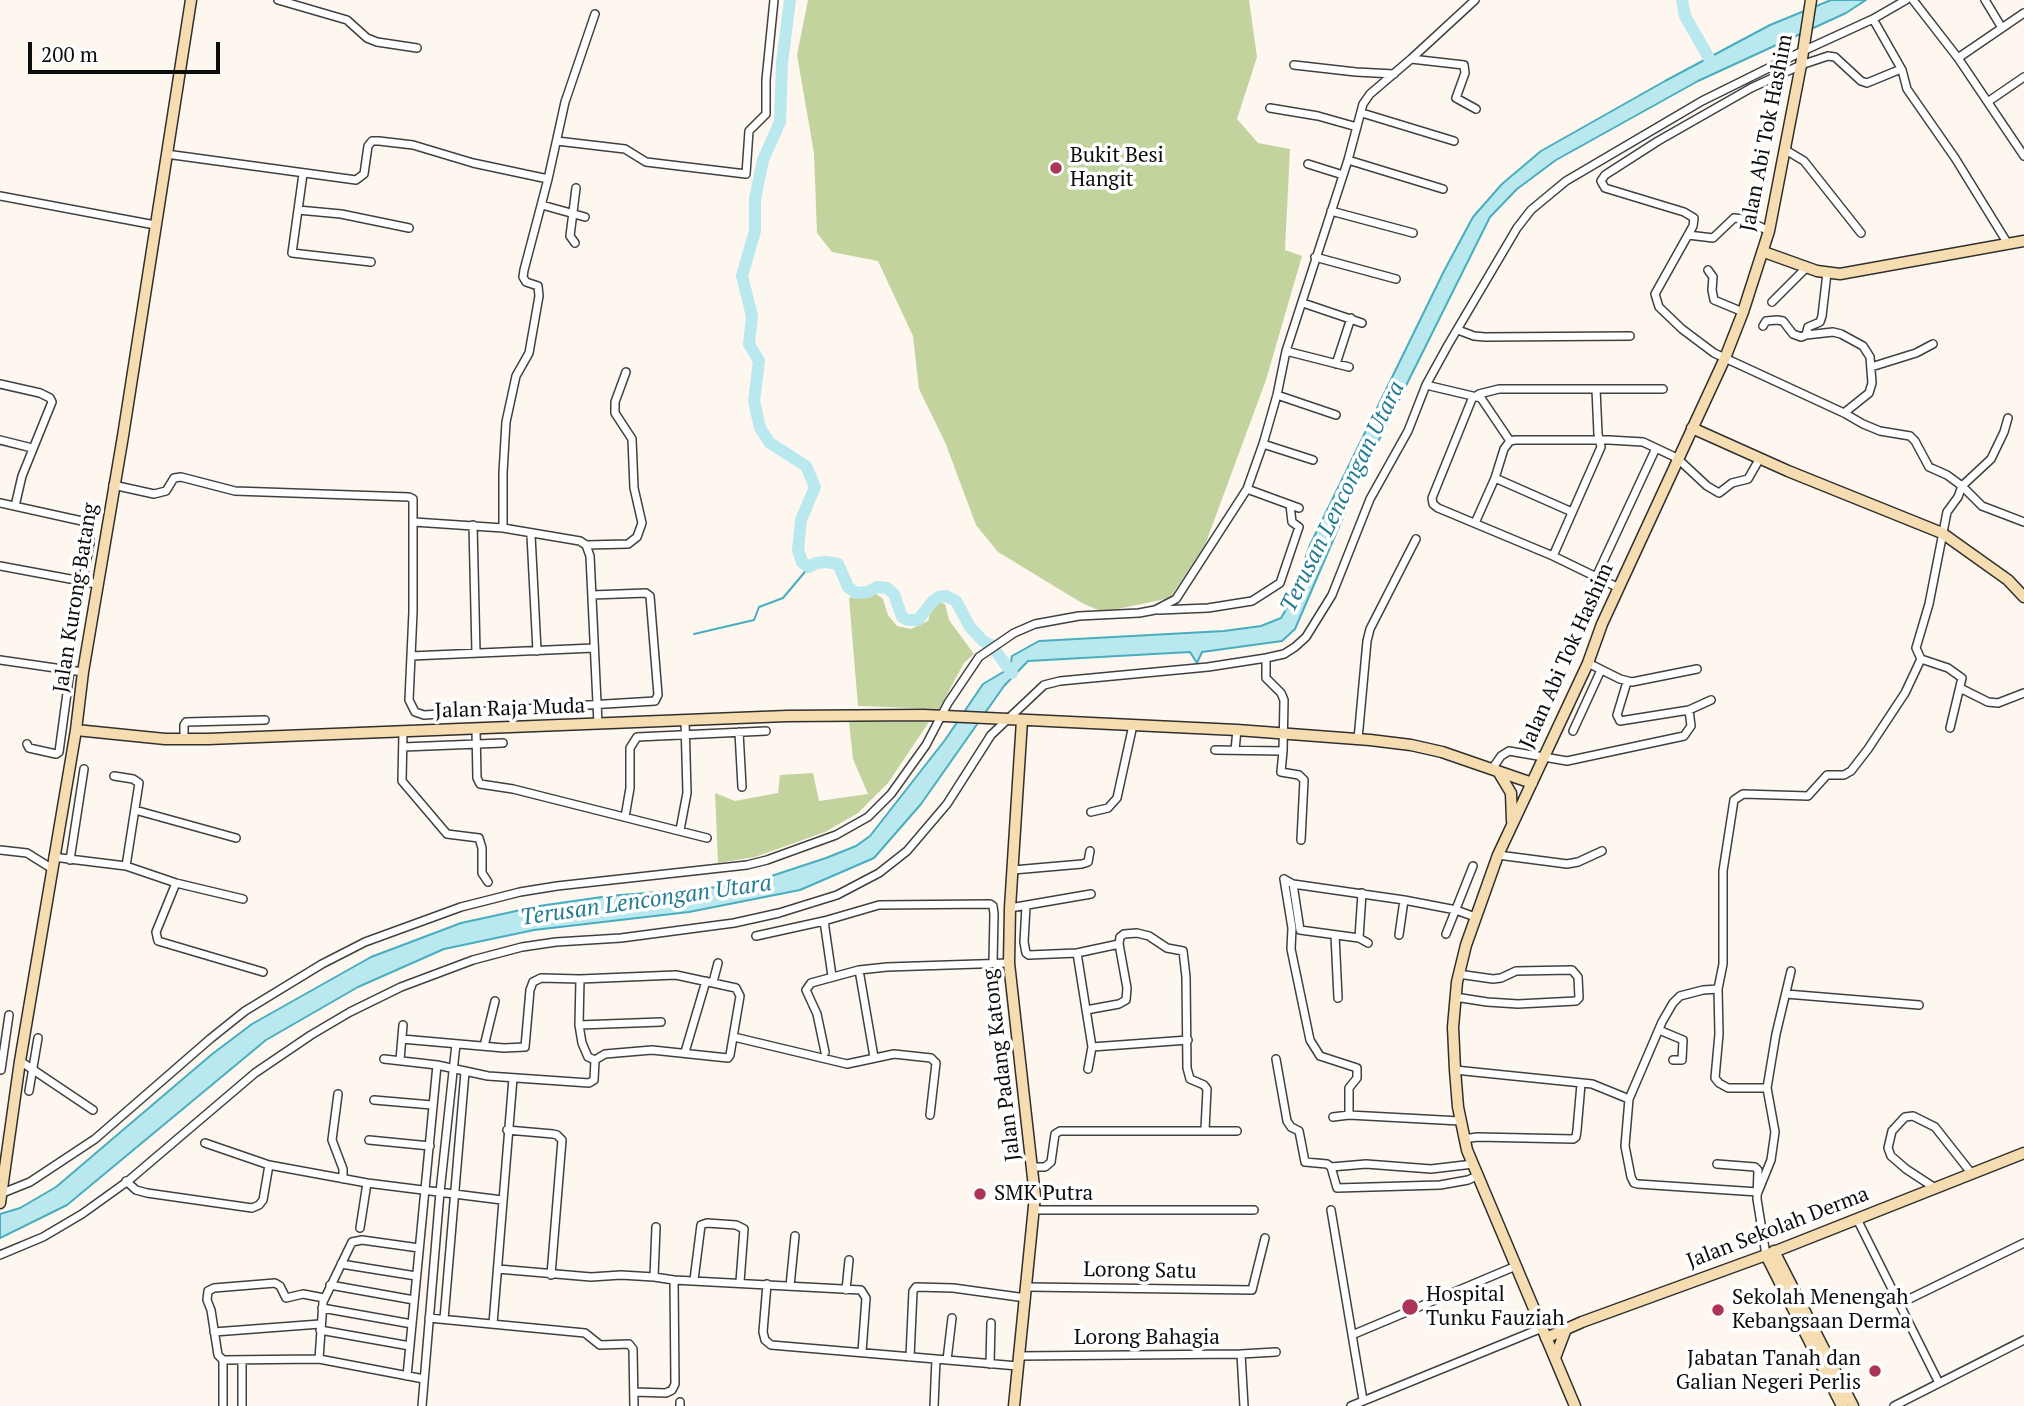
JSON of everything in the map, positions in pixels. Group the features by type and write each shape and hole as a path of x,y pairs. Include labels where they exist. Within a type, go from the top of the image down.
{"street":[{"name":"Jalan Kurong Batang","path":"0,1198 4,1141 76,730 83,672 191,0"},
{"path":"278,0 347,20 367,38 377,42 417,48"},
{"path":"557,141 628,150 646,162 746,174 749,131 766,114 766,80 774,0"},
{"path":"1155,610 1176,598 1247,489 1264,444 1286,351 1348,160 1363,104 1370,93 1475,0"},
{"name":"Jalan Abi Tok Hashim","path":"1575,1406 1477,1176 1464,1139 1460,1121 1453,1027 1458,974 1498,855 1588,663 1619,588 1744,312 1769,231 1811,0"},
{"path":"0,1255 43,1237 82,1214 126,1181 255,1073 351,1012 401,987 473,960 522,947 621,938 753,919 829,898 879,873 907,851 947,804 991,736 1016,719 1040,688 1050,683 1208,667 1266,658 1284,654 1295,647 1306,637 1332,595 1370,499 1408,431 1426,385 1517,228 1539,202 1566,181 1702,101 1804,47 1874,19 1906,0"},
{"path":"1913,0 1989,101 2024,156"},
{"path":"1985,0 2002,28"},
{"path":"1958,58 2024,13"},
{"path":"503,528 506,422 516,376 529,353 539,296 538,286 526,282 523,277 524,270 565,102 595,14"},
{"path":"1874,19 1901,69 1905,86 1955,158 2008,244"},
{"path":"1901,69 1867,83 1861,81 1835,57 1828,56 1801,65 1751,88 1658,141 1602,179 1605,188 1693,216 1694,223 1671,268 1656,290 1657,303 1682,329 1714,353 1880,431 1910,436 1929,467 1962,486 1982,506 2024,522"},
{"path":"1411,59 1464,65 1465,73 1456,98 1476,109"},
{"path":"1294,65 1394,74"},
{"path":"1989,101 2024,77"},
{"path":"1269,108 1318,116 1357,127"},
{"path":"1362,113 1454,141"},
{"path":"2017,144 2024,139"},
{"path":"166,154 356,180 364,174 369,144 379,141 414,145 472,163 548,179"},
{"path":"1784,149 1804,161 1861,233"},
{"path":"1348,160 1443,189"},
{"path":"1308,164 1343,175"},
{"path":"303,174 292,253 371,262"},
{"path":"575,243 570,236 576,188"},
{"path":"0,196 155,225"},
{"path":"542,205 585,217"},
{"path":"298,209 341,214 409,228"},
{"path":"1331,211 1413,233"},
{"path":"1688,235 1713,239 1734,218 1744,219 1769,231"},
{"path":"1764,252 1827,273 1870,270 2024,241"},
{"path":"1315,257 1396,279"},
{"path":"1772,302 1807,267"},
{"path":"1708,270 1713,276 1714,300 1744,312"},
{"path":"1806,335 1808,327 1820,322 1827,273"},
{"path":"1303,303 1362,323"},
{"path":"1336,364 1351,318"},
{"path":"1763,326 1766,321 1783,321 1793,334 1801,337 1833,332 1863,346 1870,358 1870,393 1843,413"},
{"path":"1458,330 1485,337 1630,336"},
{"path":"1871,367 1922,351 1933,344"},
{"path":"1286,351 1349,368"},
{"path":"414,523 503,528 531,535 580,541 586,545 628,544 637,537 642,523 634,488 632,439 615,413 615,402 626,372"},
{"path":"0,384 40,393 51,400 22,476 15,506"},
{"path":"1426,385 1481,398 1510,441"},
{"path":"1619,588 1553,556 1438,509 1432,501 1475,396 1499,389 1663,389"},
{"path":"1553,556 1601,447 1596,389"},
{"path":"1277,396 1336,415"},
{"path":"1950,728 1952,711 1962,681 1960,675 1921,659 1916,648 1929,604 1947,512 1962,486 1991,459 2008,418"},
{"path":"1692,428 1942,533 2008,580 2024,597"},
{"path":"0,440 32,448"},
{"path":"1510,441 1637,441 1677,458 1707,486 1719,493 1732,483 1748,478 1760,458"},
{"path":"1475,523 1495,478 1504,449 1510,441"},
{"path":"1264,444 1313,460"},
{"path":"1597,578 1656,448"},
{"path":"113,485 154,494 166,491 174,478 181,477 235,491 409,497 415,503 409,700 415,712 424,715 653,702 658,695 650,596 646,593 592,595"},
{"path":"1495,478 1572,512"},
{"path":"1247,489 1299,508"},
{"path":"0,503 82,521 90,526 77,609"},
{"path":"0,1198 30,1182 95,1139 245,1011 322,964 365,942 461,907 520,892 747,865 816,843 855,826 881,805 904,778 945,716 953,696 979,657 1014,633 1048,621 1079,616 1208,608 1252,601 1280,583 1299,527 1293,522 1290,505"},
{"path":"473,525 476,653"},
{"path":"531,535 537,650"},
{"path":"1358,739 1370,629 1416,539"},
{"path":"586,545 590,556 598,724"},
{"path":"0,566 97,584"},
{"path":"411,656 594,648"},
{"path":"1266,658 1266,678 1281,693 1284,701 1281,772 1299,775 1304,780 1301,840"},
{"path":"1767,1088 1728,1088 1715,1078 1719,1034 1718,989 1723,964 1724,862 1735,797 1743,794 1805,797 1827,775 1844,775 1851,771 1900,702 1921,659"},
{"path":"0,662 83,672"},
{"path":"1588,663 1627,682 1697,669"},
{"path":"1573,731 1601,670"},
{"path":"27,744 29,748 56,754 59,752 70,671"},
{"path":"1627,682 1617,715 1620,721 1689,710 1711,700"},
{"path":"1960,688 1988,702 1998,703 2024,693"},
{"path":"1512,825 1511,793 1495,770 1501,756 1508,751 1559,761 1574,760 1684,736 1690,726 1689,710"},
{"name":"Jalan Raja Muda","path":"76,730 184,739 842,715 945,716 1237,730 1411,745 1532,783"},
{"name":"Jalan Padang Katong","path":"1014,1406 1035,1210 1034,1167 1009,963 1016,719"},
{"path":"184,739 186,722 265,720"},
{"path":"680,830 687,802 684,721"},
{"path":"1091,812 1108,808 1117,798 1133,725"},
{"path":"476,730 477,778 480,784 513,789 708,838"},
{"path":"1236,750 1237,730"},
{"path":"625,817 631,788 632,742 642,736 766,731"},
{"path":"402,732 402,781 447,834 479,838 482,848 482,873 488,882"},
{"path":"739,732 742,787"},
{"path":"403,747 503,743"},
{"path":"1215,750 1283,751"},
{"path":"69,860 85,769"},
{"path":"114,776 133,779 139,783 127,866"},
{"path":"135,810 236,838"},
{"path":"0,849 27,853 52,862 69,860 127,866 176,883 243,899"},
{"path":"1013,870 1082,864 1088,862 1090,851"},
{"path":"1498,855 1567,864 1602,851"},
{"path":"1447,934 1473,866"},
{"path":"1349,1115 1349,1088 1357,1078 1357,1068 1320,1056 1310,1040 1291,949 1293,928 1284,879 1293,884 1456,910 1475,917"},
{"path":"176,883 156,932 158,941 263,972"},
{"path":"1293,884 1300,930 1359,938 1368,943"},
{"path":"1359,938 1362,893"},
{"path":"1010,908 1091,894"},
{"path":"1399,935 1404,900"},
{"path":"756,936 879,905 990,904 994,909 993,963"},
{"path":"1026,906 1024,942 1026,953 1032,957 1077,953 1119,944"},
{"path":"824,921 832,976"},
{"path":"1086,1010 1119,1004 1126,1000 1127,988 1119,944 1120,937 1124,934 1149,936 1167,948 1183,951 1186,977 1187,1068 1189,1076 1207,1089 1206,1130"},
{"path":"1335,935 1338,998"},
{"path":"1077,953 1092,1047 1088,1069"},
{"path":"685,1052 718,963"},
{"path":"825,1052 817,1014 806,990 808,985 859,970 1009,963"},
{"path":"859,970 874,1057"},
{"path":"1455,997 1518,1003 1580,998 1578,977 1572,970 1516,971 1493,979 1458,974"},
{"path":"1758,1192 1771,1160 1775,1132 1767,1088 1791,971"},
{"path":"402,1039 525,1047 530,990 537,979 676,975 736,988 740,993 728,1058 652,1050 605,1054 594,1062"},
{"path":"384,1059 513,1078 589,1083 594,1080 594,1062 585,1050 579,1026 580,979"},
{"path":"1718,989 1695,991 1677,997 1659,1030 1629,1099 1625,1146 1631,1177 1634,1183 1758,1192"},
{"path":"1786,994 1919,1005"},
{"path":"484,1046 495,1001"},
{"path":"1,1070 9,1015"},
{"path":"579,1026 661,1022"},
{"path":"400,1060 403,1025"},
{"path":"1659,1030 1684,1040 1682,1060 1673,1060"},
{"path":"6,1031 25,1033"},
{"path":"734,1037 835,1063 858,1063 874,1057 906,1054 934,1059 936,1063 930,1115"},
{"path":"29,1091 38,1038"},
{"path":"1092,1047 1188,1040"},
{"path":"422,1406 456,1044"},
{"path":"1276,1059 1287,1121 1300,1132 1305,1162 1325,1163 1331,1167 1366,1164 1431,1169 1473,1164"},
{"path":"20,1061 93,1110"},
{"path":"407,1376 437,1065"},
{"path":"1455,1070 1601,1087 1629,1099"},
{"path":"444,1319 464,1072"},
{"path":"494,1324 513,1078"},
{"path":"1464,1139 1573,1139 1576,1137 1581,1084"},
{"path":"338,1094 332,1140 343,1169 343,1180"},
{"path":"374,1100 432,1105"},
{"path":"1333,1117 1349,1115 1460,1121"},
{"path":"1935,1188 1891,1156 1888,1148 1892,1131 1905,1117 1913,1116 1935,1127 1972,1174"},
{"path":"507,1130 553,1134 562,1140 551,1275"},
{"path":"1034,1167 1045,1167 1051,1163 1055,1134 1060,1131 1237,1131"},
{"path":"369,1140 430,1146"},
{"path":"205,1143 269,1165 343,1180 502,1200"},
{"name":"Jalan Sekolah Derma","path":"1544,1333 1566,1329 2024,1153"},
{"path":"1717,1164 1755,1167 1758,1171 1757,1199 1769,1251 1842,1406"},
{"path":"126,1181 136,1190 146,1193 252,1208 263,1200 269,1165"},
{"path":"1331,1167 1335,1185 1339,1188 1440,1185 1477,1176"},
{"path":"360,1228 367,1183"},
{"path":"1035,1210 1254,1210"},
{"path":"1331,1210 1363,1400"},
{"path":"1857,1219 1939,1383"},
{"path":"695,1280 701,1225 707,1223 736,1225 744,1229 740,1282"},
{"path":"654,1277 656,1227"},
{"path":"790,1286 795,1236"},
{"name":"Lorong Satu","path":"910,1357 913,1291 916,1287 1027,1293 1252,1290 1265,1238"},
{"path":"319,1359 324,1298 350,1245 358,1240 419,1248"},
{"path":"1899,1304 2024,1243"},
{"path":"1769,1251 1853,1406"},
{"path":"846,1290 849,1260"},
{"path":"341,1264 416,1276"},
{"path":"1352,1335 1516,1266"},
{"path":"498,1269 551,1275 621,1275 860,1290 866,1294 862,1352"},
{"path":"634,1392 666,1393 672,1390 675,1384 674,1280"},
{"path":"324,1298 303,1294 286,1298 275,1283 214,1288 207,1293 206,1300 211,1310 218,1355 223,1360 242,1361 319,1359 424,1379"},
{"path":"330,1284 414,1300"},
{"name":"Lorong Bahagia","path":"767,1284 763,1332 767,1343 774,1346 990,1364 1276,1352"},
{"path":"322,1308 412,1325"},
{"path":"1538,1317 1551,1327 1566,1329 1555,1358"},
{"path":"429,1318 585,1333 600,1345 629,1345 633,1349 634,1406"},
{"path":"947,1360 951,1318"},
{"path":"990,1364 991,1323"},
{"path":"214,1332 320,1327 410,1346"},
{"path":"1351,1406 1544,1333"},
{"path":"1894,1406 2024,1340"},
{"path":"1241,1354 1244,1406"},
{"path":"934,1406 936,1359"},
{"path":"223,1360 223,1406"},
{"path":"242,1361 242,1406"}],"green space":[{"path":"808,0 1249,0 1257,57 1237,119 1258,143 1290,149 1285,250 1302,256 1266,380 1205,545 1170,598 1103,612 1082,603 998,552 976,525 945,442 919,389 913,336 878,261 832,252 817,233 814,153 797,55"},
{"path":"875,593 883,599 888,615 897,626 911,629 928,621 934,601 945,604 949,620 974,654 964,663 939,709 858,706 849,598"},
{"path":"849,722 929,722 888,783 858,813 825,832 755,857 718,863 715,793 735,801 778,793 780,775 813,773 819,801 868,794 853,759"}],"water":[{"name":"Terusan Lencongan Utara","path":"1831,0 1866,0 1846,13 1698,81 1556,160 1517,189 1490,217 1359,480 1295,629 1282,641 1202,652 1197,663 1190,652 1028,661 1004,686 921,804 874,858 800,890 689,912 534,930 444,949 358,987 266,1040 67,1205 0,1238 0,1214 20,1208 56,1187 211,1055 252,1024 371,957 461,923 539,906 609,896 744,885 826,858 856,846 870,836 945,740 983,684 1010,668 1012,656 1039,641 1224,631 1261,626 1281,618 1289,604 1310,545 1444,271 1473,217 1502,184 1541,151 1665,81 1770,25"}],"waterway":[{"path":"790,0 782,63 780,122 763,160 755,199 755,231 742,276 752,316 749,344 759,361 754,401 760,428 770,443 806,466 815,487 801,520 798,550 802,562 809,567 816,563 838,564 848,587 856,593 868,592 877,587 887,588 894,594 902,617 908,620 918,620 939,597 946,596 956,601 970,627 983,641 991,645 1012,673"},
{"path":"1682,0 1685,16 1709,58 1711,67"},
{"path":"694,634 754,620 759,607 783,598 809,567"}],"place":[{"name":"Bukit Besi Hangit","path":"1056,168"},
{"name":"SMK Putra","path":"980,1194"},
{"name":"Hospital Tunku Fauziah","path":"1410,1307"},
{"name":"Sekolah Menengah Kebangsaan Derma","path":"1718,1310"},
{"name":"Jabatan Tanah dan Galian Negeri Perlis","path":"1875,1371"}]}
